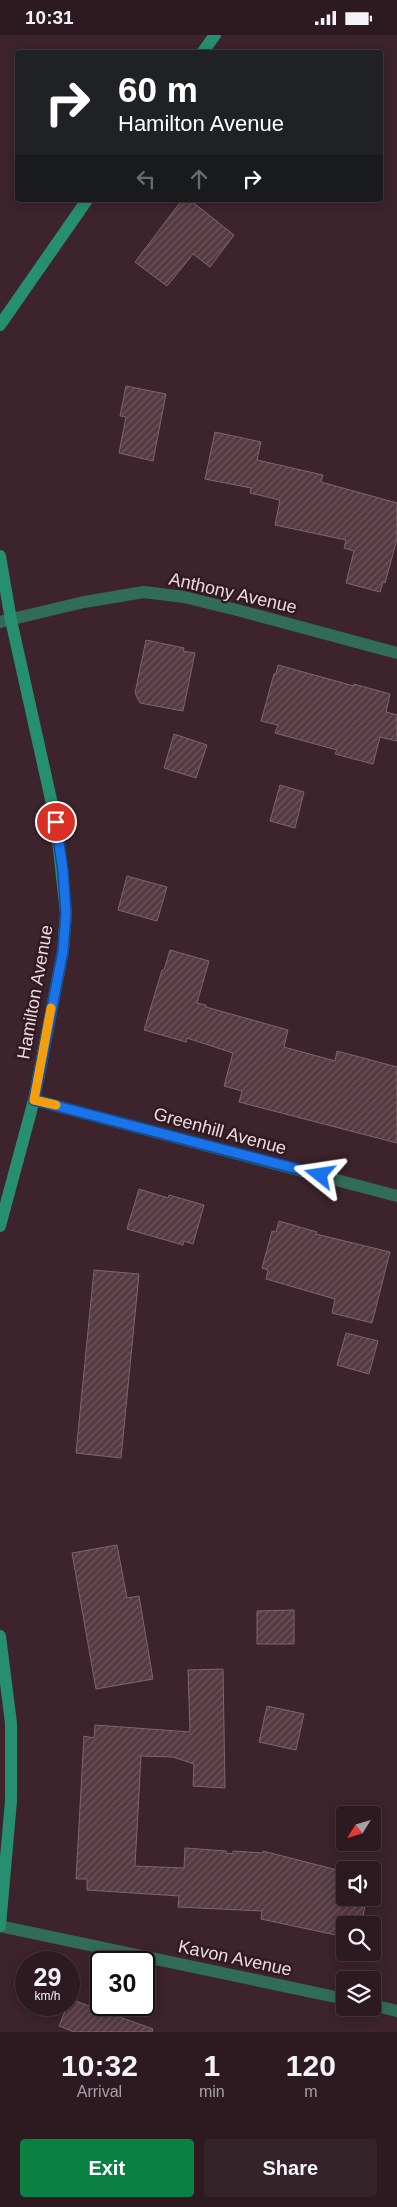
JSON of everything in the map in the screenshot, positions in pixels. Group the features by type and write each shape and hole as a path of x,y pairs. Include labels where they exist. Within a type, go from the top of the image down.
{"street":[{"path":"204,50 215,35"},
{"path":"0,325 85,202"},
{"name":"Hamilton Avenue","path":"0,557 5,621 56,822 63,871 66,913 63,951 34,1100 0,1226"},
{"name":"Anthony Avenue","path":"5,621 84,602 144,592 184,597 397,653"},
{"name":"Greenhill Avenue","path":"34,1100 397,1196"},
{"path":"0,1636 11,1723 11,1801 0,1926"},
{"name":"Kavon Avenue","path":"0,1926 336,1997"},
{"path":"381,2007 397,2011"}],"building":[{"path":"180,202 193,202 234,235 210,267 193,254 167,286 135,262"},
{"path":"126,386 166,394 153,461 119,453 126,417 120,416"},
{"path":"215,432 261,442 257,460 323,475 321,482 397,503 397,539 385,583 383,582 380,592 346,583 354,551 344,548 346,540 275,525 280,500 250,493 251,488 205,479"},
{"path":"146,640 184,648 183,651 195,653 183,711 140,703 135,693"},
{"path":"278,665 390,694 386,712 397,715 397,741 380,737 373,764 335,754 337,750 275,733 278,725 261,721"},
{"path":"174,734 207,745 196,778 164,768"},
{"path":"280,785 304,792 295,828 270,821"},
{"path":"127,876 167,887 157,921 118,910"},
{"path":"170,950 209,961 197,1003 288,1030 284,1047 335,1061 337,1051 397,1067 397,1143 239,1102 242,1091 224,1086 233,1053 187,1038 186,1042 144,1030"},
{"path":"139,1189 168,1198 169,1195 204,1205 193,1244 184,1241 183,1245 127,1229"},
{"path":"279,1221 317,1232 316,1234 390,1252 372,1323 332,1313 335,1299 266,1279 268,1270 262,1268 272,1231 276,1232"},
{"path":"94,1270 139,1274 121,1458 76,1453"},
{"path":"346,1333 378,1341 369,1374 337,1365"},
{"path":"117,1545 127,1598 139,1596 153,1679 96,1689 72,1553"},
{"path":"294,1610 294,1644 257,1644 257,1611"},
{"path":"223,1669 225,1788 193,1786 194,1764 173,1757 141,1756 135,1866 184,1868 185,1848 226,1851 226,1853 233,1854 233,1851 263,1853 263,1851 336,1870 336,1906 365,1906 363,1916 336,1916 336,1935 261,1919 262,1911 178,1907 179,1896 87,1890 87,1879 76,1879 84,1736 94,1738 95,1725 190,1732 188,1670"},
{"path":"267,1706 304,1714 296,1750 259,1742"},
{"path":"80,2003 90,2006 90,2016 117,2016 153,2029 152,2032 74,2032 59,2026 63,2016 80,2016"}],"slow traffic":[{"path":"51,1008 34,1100 56,1105"}],"route":[{"path":"56,822 63,871 66,913 63,951 34,1100 320,1175"}]}
